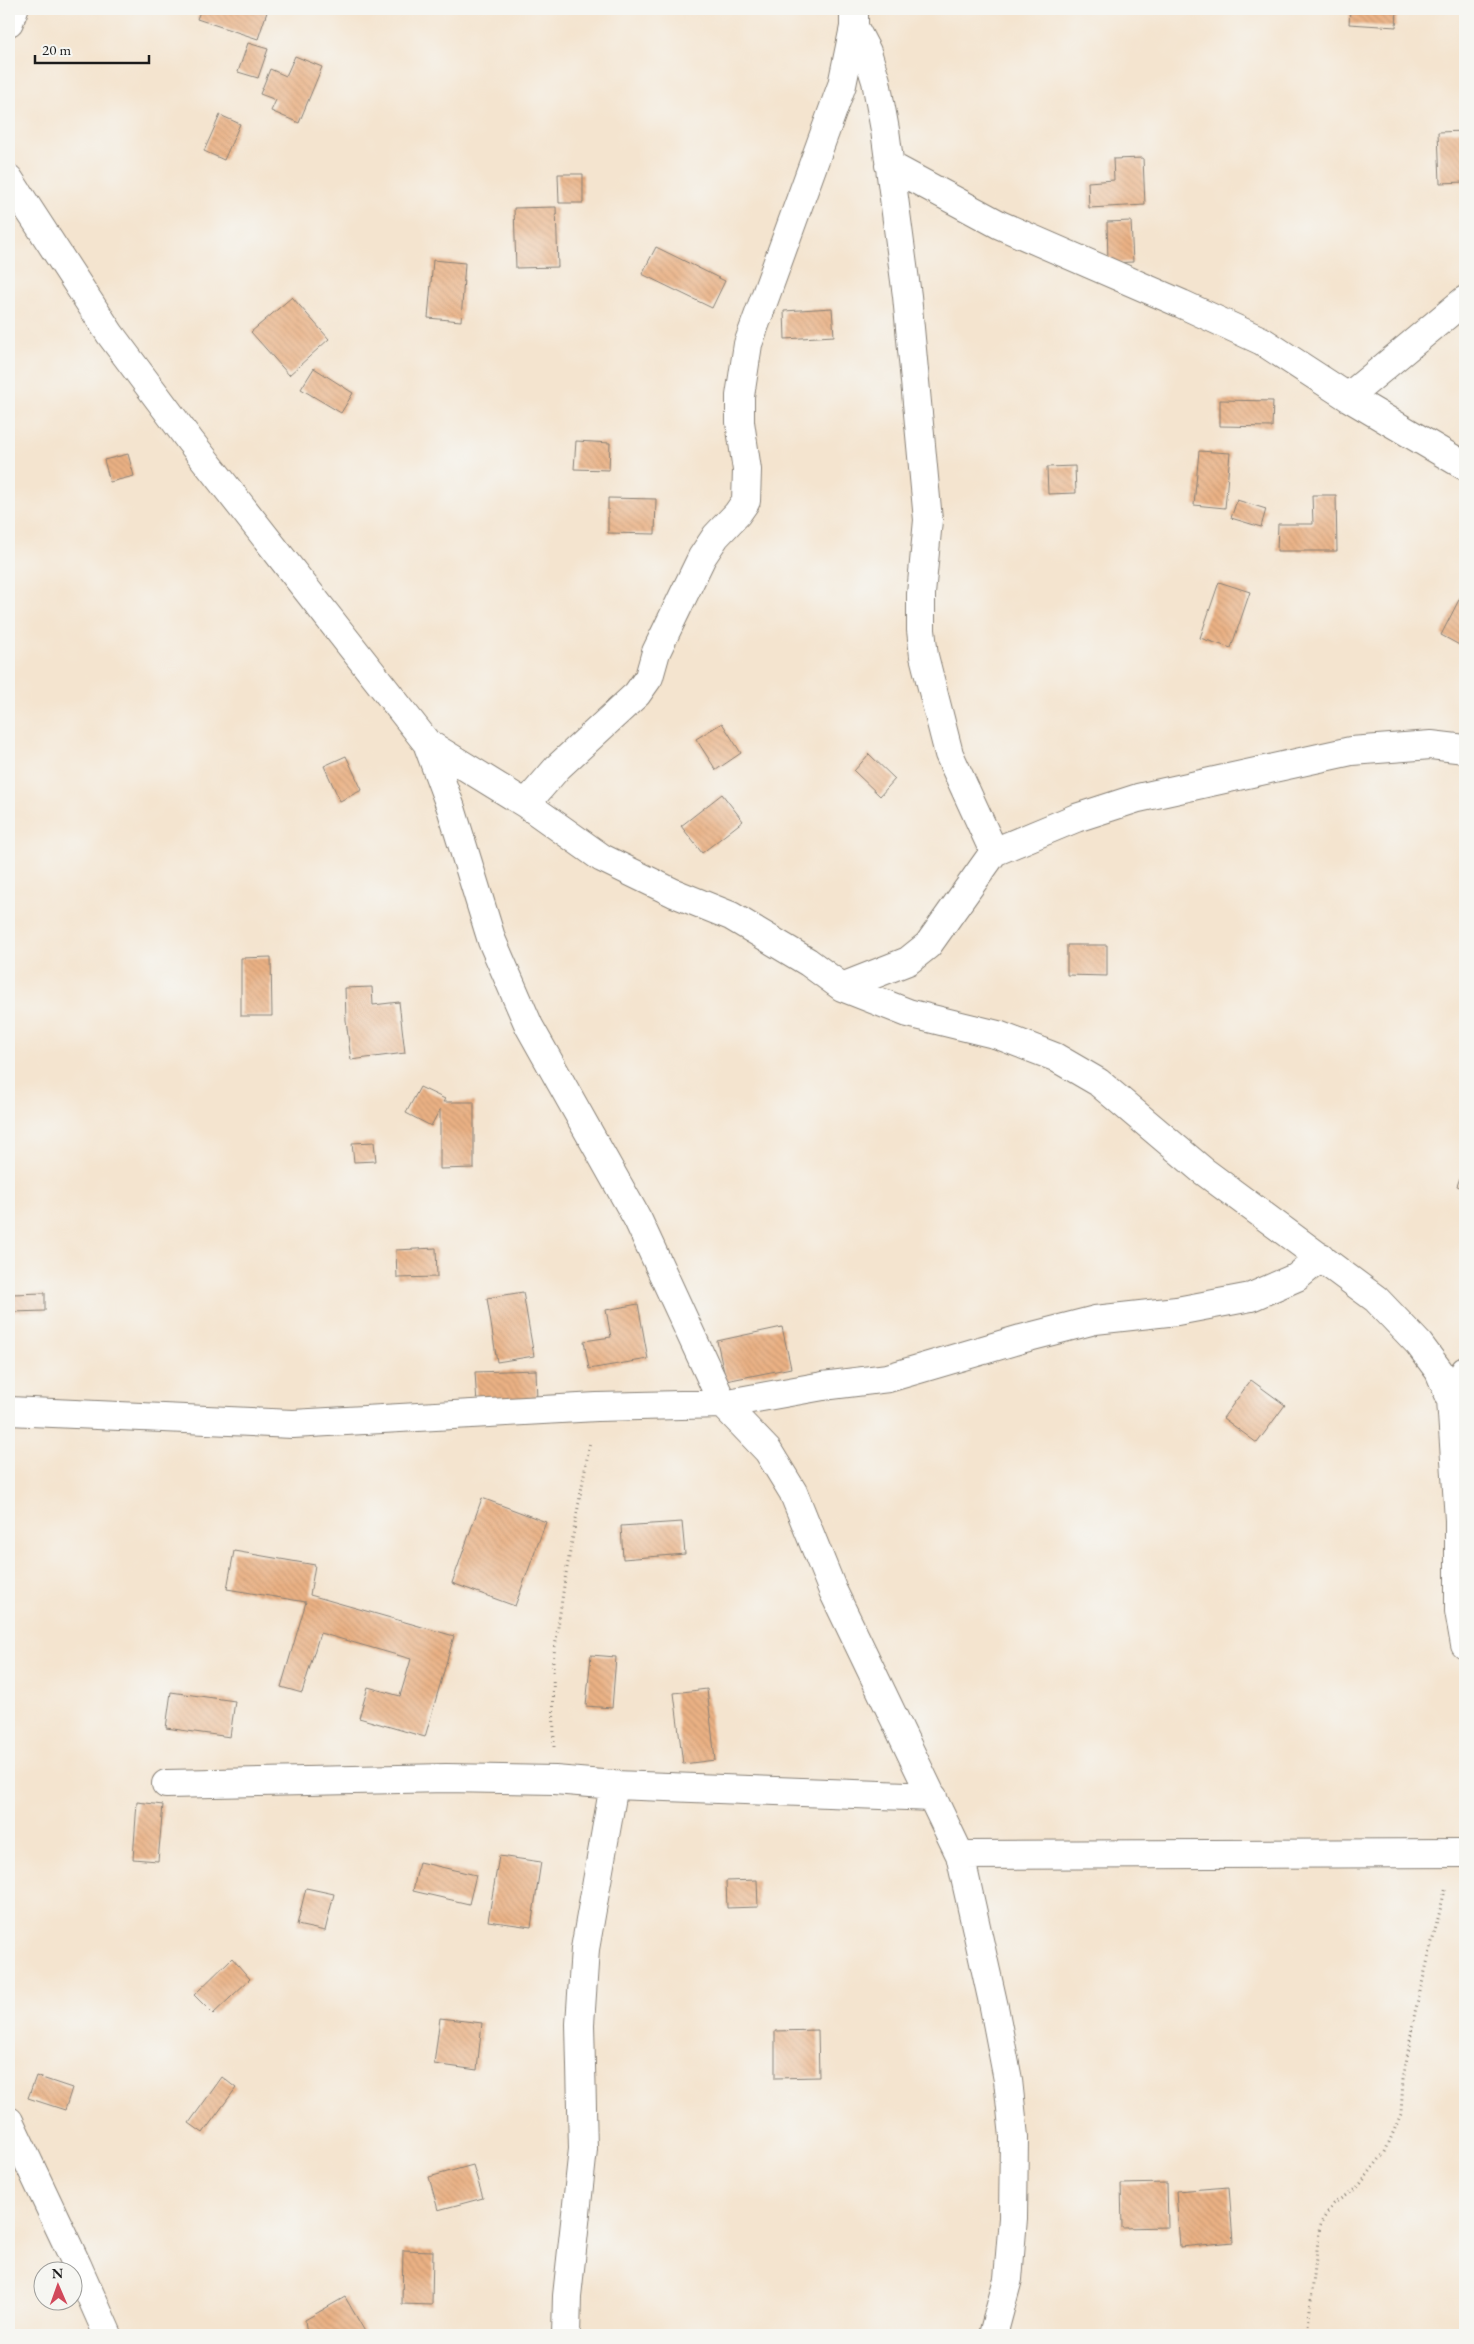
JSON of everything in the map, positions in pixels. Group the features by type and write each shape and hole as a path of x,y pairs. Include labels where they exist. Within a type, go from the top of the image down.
{"street":[{"path":"9,22 14,9"},
{"path":"854,18 876,81 907,296 928,520 922,594 924,656 949,754 994,852"},
{"path":"526,804 558,766 641,688 649,677 656,652 702,556 716,536 737,514 746,501 747,470 740,422 740,396 748,344 842,85 854,18"},
{"path":"889,165 1000,225 1262,341 1348,397 1465,466"},
{"path":"9,179 110,334 202,457 427,743 451,808 492,941 529,1026 638,1220 723,1404 768,1451 792,1492 833,1592 960,1855 994,2006 1008,2080 1014,2137 1013,2218 1008,2279 993,2335"},
{"path":"1348,397 1465,300"},
{"path":"427,743 526,804 602,858 674,893 731,916 808,962 842,987 908,1013 998,1035 1055,1057 1098,1082 1202,1170 1376,1299 1419,1344 1439,1371 1452,1399 1459,1520 1459,1611 1465,1645"},
{"path":"842,987 908,961 928,945 994,852 1076,818 1138,798 1351,751 1430,745 1465,749"},
{"path":"9,1411 293,1424 598,1407 723,1404 823,1386 888,1378 1021,1339 1095,1320 1177,1310 1251,1297 1297,1277 1321,1258"},
{"path":"1452,1399 1465,1371"},
{"path":"166,1784 446,1778 555,1780 614,1785 933,1797"},
{"path":"566,2335 567,2296 583,2149 580,2024 584,1949 614,1785"},
{"path":"960,1855 1459,1853"},
{"path":"9,2121 108,2335"}],"path":[{"path":"555,1780 553,1661 565,1579 598,1407"},
{"path":"1307,2335 1320,2224 1333,2204 1358,2187 1385,2152 1401,2114 1403,2080 1415,2012 1442,1907 1459,1853"}],"building":[{"path":"201,9 268,9 258,39 197,19"},
{"path":"1350,9 1397,9 1396,27 1349,24"},
{"path":"248,43 268,49 258,78 238,72"},
{"path":"295,56 322,67 299,123 271,111 276,100 260,94 270,69 286,76"},
{"path":"220,115 240,124 224,160 204,151"},
{"path":"1465,131 1465,182 1440,183 1438,132"},
{"path":"1143,158 1145,205 1089,208 1088,182 1114,180 1113,159"},
{"path":"558,174 583,174 583,203 559,203"},
{"path":"556,207 558,267 516,268 514,208"},
{"path":"1131,221 1133,262 1108,263 1107,222"},
{"path":"656,247 725,281 712,308 642,274"},
{"path":"433,260 465,263 461,321 428,318"},
{"path":"292,297 329,339 289,375 251,332"},
{"path":"832,308 834,336 785,339 784,311"},
{"path":"314,368 353,393 341,413 301,389"},
{"path":"1220,400 1273,401 1272,427 1220,426"},
{"path":"576,441 610,443 609,470 574,469"},
{"path":"1199,451 1230,453 1225,508 1194,505"},
{"path":"128,454 134,476 110,482 104,460"},
{"path":"1075,466 1076,493 1048,494 1047,467"},
{"path":"1312,495 1336,495 1337,551 1277,551 1278,524 1313,524"},
{"path":"608,498 656,499 655,534 608,533"},
{"path":"1237,500 1266,509 1261,527 1231,518"},
{"path":"1219,582 1250,592 1231,648 1200,638"},
{"path":"1465,588 1465,648 1441,635"},
{"path":"722,723 741,753 716,770 696,739"},
{"path":"869,754 895,779 880,796 854,771"},
{"path":"346,756 362,790 340,801 324,766"},
{"path":"722,794 743,821 702,853 681,826"},
{"path":"1067,945 1107,945 1107,976 1067,975"},
{"path":"271,957 272,1016 241,1016 241,958"},
{"path":"372,987 373,1005 399,1002 405,1053 351,1060 346,1020 345,988"},
{"path":"420,1087 445,1099 443,1102 474,1102 474,1168 440,1169 440,1109 431,1126 406,1113"},
{"path":"374,1142 376,1161 354,1162 352,1143"},
{"path":"1465,1164 1465,1189 1457,1186"},
{"path":"436,1248 437,1277 397,1278 396,1250"},
{"path":"523,1292 534,1356 497,1362 487,1298"},
{"path":"45,1293 45,1311 12,1312 11,1294"},
{"path":"638,1304 648,1359 589,1369 584,1341 611,1337 606,1310"},
{"path":"782,1327 791,1368 726,1381 717,1341"},
{"path":"536,1370 537,1402 477,1405 475,1372"},
{"path":"1251,1380 1285,1405 1257,1443 1223,1418"},
{"path":"482,1498 546,1522 515,1606 452,1583"},
{"path":"682,1522 685,1554 623,1559 621,1526"},
{"path":"234,1551 315,1565 310,1595 454,1636 425,1737 359,1718 368,1687 400,1696 411,1659 320,1633 302,1693 281,1687 306,1602 227,1589"},
{"path":"591,1655 616,1657 612,1708 586,1706"},
{"path":"707,1689 715,1760 683,1764 674,1693"},
{"path":"171,1692 235,1701 230,1737 166,1728"},
{"path":"137,1802 163,1805 158,1861 133,1859"},
{"path":"499,1856 541,1862 531,1927 488,1921"},
{"path":"419,1862 476,1875 469,1904 413,1891"},
{"path":"757,1880 758,1907 727,1908 726,1881"},
{"path":"306,1888 334,1894 325,1931 297,1925"},
{"path":"232,1958 250,1979 213,2014 194,1995"},
{"path":"440,2018 482,2023 477,2070 434,2064"},
{"path":"818,2030 819,2077 775,2078 775,2031"},
{"path":"36,2076 72,2088 65,2110 28,2098"},
{"path":"222,2077 236,2088 203,2133 189,2123"},
{"path":"473,2165 483,2198 438,2210 429,2177"},
{"path":"1167,2183 1168,2227 1122,2228 1121,2184"},
{"path":"1229,2187 1233,2242 1180,2247 1176,2191"},
{"path":"403,2250 433,2251 432,2305 402,2304"},
{"path":"345,2297 367,2335 307,2335 305,2320"}]}
